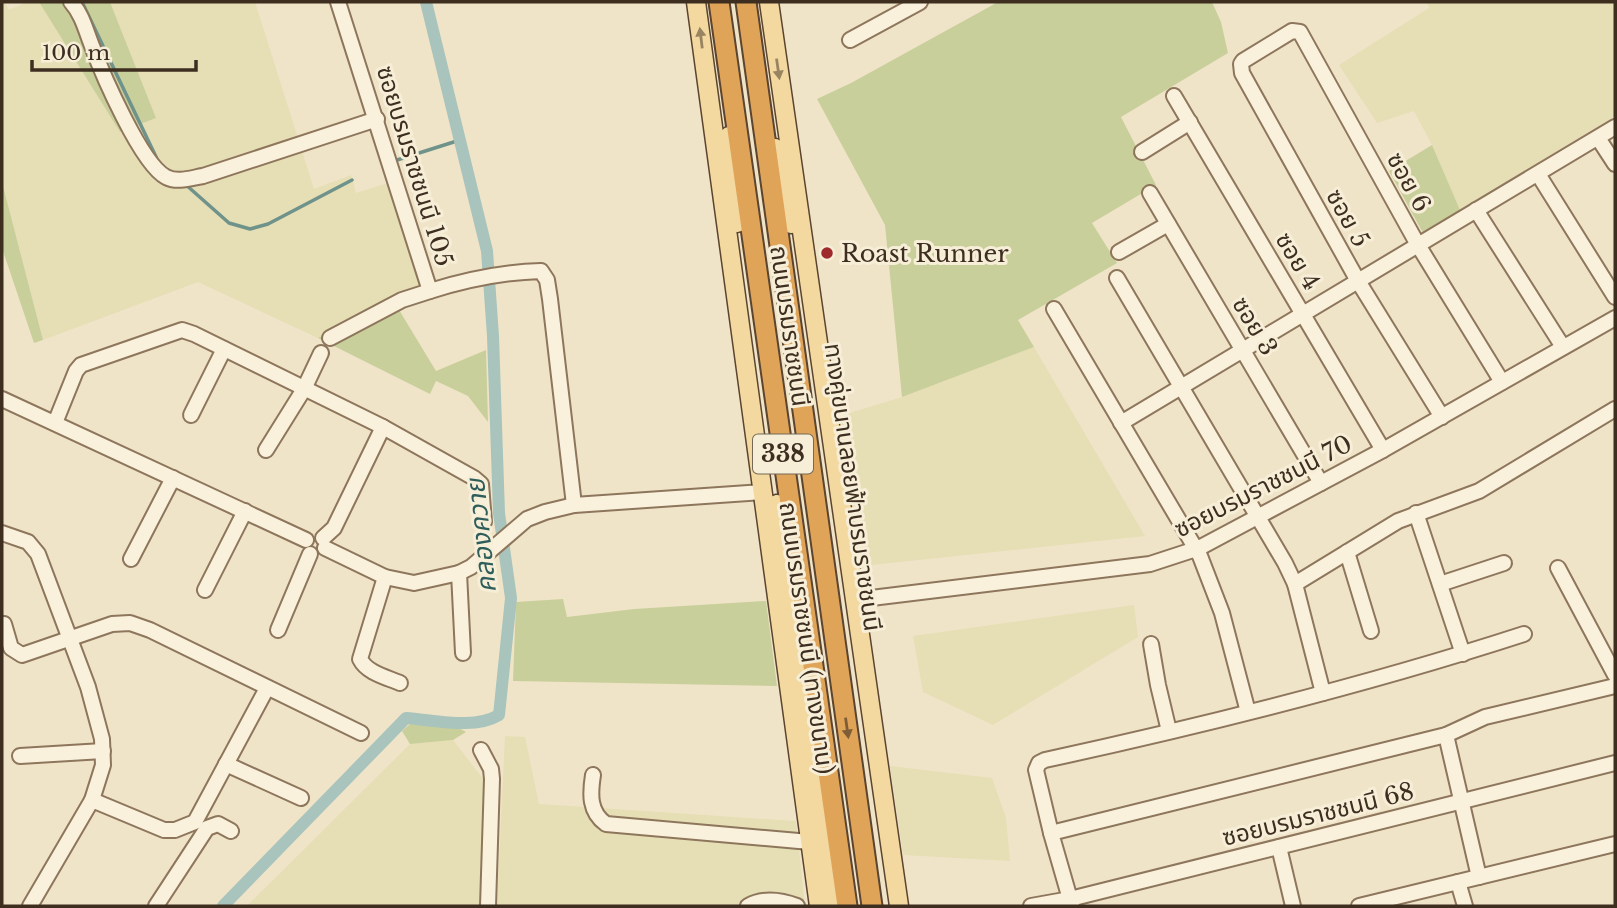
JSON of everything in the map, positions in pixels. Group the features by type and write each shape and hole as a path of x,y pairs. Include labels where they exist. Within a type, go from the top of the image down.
{"highway":[{"name":"ถนนบรมราชชนนี","path":"719,2 847,906"},
{"name":"ถนนบรมราชชนนี","path":"746,2 872,906"}],"main road":[{"name":"ถนนบรมราชชนนี (ทางขนาน)","path":"696,2 819,906"},
{"name":"338","path":"769,2 899,906"},
{"name":"338","path":"729,75 728,125 737,225 833,906"},
{"name":"ทางคู่ขนานลอยฟ้าบรมราชชนนี","path":"757,78 768,116 794,238 887,906"},
{"path":"708,84 737,225"},
{"path":"782,99 783,138 794,238"}],"street":[{"path":"71,2 80,15 110,90 153,166 164,176 179,179 203,176 377,119"},
{"name":"ซอยบรมราชชนนี 105","path":"338,2 430,291 471,281 541,271 547,281 575,505"},
{"path":"850,40 920,2"},
{"name":"ซอย 6","path":"1268,46 1294,30 1300,32 1418,245 1502,382"},
{"name":"ซอย 5","path":"1268,46 1243,61 1242,73 1358,281 1442,417"},
{"name":"ซอย 4","path":"1174,96 1383,450"},
{"path":"1142,152 1190,122"},
{"path":"1121,423 1615,127"},
{"path":"1598,138 1615,164"},
{"path":"1538,174 1615,297"},
{"name":"ซอย 3","path":"1150,193 1321,483"},
{"path":"1476,210 1563,347"},
{"path":"1119,252 1168,223"},
{"path":"1117,278 1258,516 1295,584 1323,693"},
{"path":"330,338 402,300 430,291"},
{"path":"1054,309 1196,549 1222,613 1248,712"},
{"name":"ซอยบรมราชชนนี 70","path":"855,600 1150,564 1196,549 1383,450 1615,318"},
{"path":"55,423 76,371 89,361 181,330 383,427 465,472 481,484 484,522"},
{"path":"191,415 224,349"},
{"path":"267,450 304,389 321,353"},
{"path":"2,399 245,511 308,547"},
{"path":"1295,584 1416,513 1479,491 1615,409"},
{"path":"324,543 334,528 383,427"},
{"path":"131,559 173,478"},
{"path":"278,631 311,535 315,534 324,543 385,577 414,583 459,573 481,559 527,519 545,512 575,505 763,492"},
{"path":"205,590 245,511"},
{"path":"1416,513 1464,654"},
{"path":"2,533 28,542 38,554 88,687 103,751 101,778 92,800 30,906"},
{"path":"1347,552 1371,631"},
{"path":"1440,583 1504,563"},
{"path":"1558,568 1615,675"},
{"path":"459,573 463,653"},
{"path":"385,577 360,659 363,666 400,682"},
{"path":"4,624 11,648 22,655 112,624 130,623 150,630 361,733"},
{"path":"1071,903 1036,769 1039,762 1323,693 1464,654 1524,634"},
{"path":"1152,644 1169,731"},
{"path":"1051,833 1446,735 1485,717 1615,686"},
{"path":"92,800 164,830 175,830 195,822 267,688"},
{"path":"1446,735 1479,877"},
{"path":"481,750 491,769 492,779 488,906"},
{"path":"20,756 103,751"},
{"name":"ซอยบรมราชชนนี 68","path":"1031,906 1071,903 1279,847 1615,763"},
{"path":"226,764 301,798"},
{"path":"593,775 590,794 593,807 598,818 606,824 810,842"},
{"path":"156,906 207,828 218,824 231,831"},
{"path":"1359,906 1615,844"},
{"path":"1279,847 1293,906"},
{"path":"1458,882 1465,906"},
{"path":"748,906 766,900 797,906"}],"shaded area":[{"path":"2,2 5,2 9,10 27,2 39,2 120,132 156,118 110,2 255,2 314,189 351,175 356,193 388,183 422,286 318,338 198,282 43,340 2,182"},
{"path":"1427,2 1615,2 1615,116 1460,210 1414,111 1377,123 1339,65 1429,8"},
{"path":"1034,347 1145,536 862,566 840,416 902,397"},
{"path":"1134,605 1138,637 993,725 923,692 913,636"},
{"path":"505,736 525,737 539,804 796,821 805,906 497,906"},
{"path":"453,740 484,780 479,906 247,906 410,744"},
{"path":"890,766 992,778 1006,818 1010,861 903,855"}],"green space":[{"path":"39,2 110,2 156,118 120,132"},
{"path":"998,2 1212,2 1221,22 1228,53 1121,117 1156,185 1092,223 1117,263 1018,320 1034,347 902,397 885,225 817,99"},
{"path":"1432,145 1460,210 1423,233 1389,171"},
{"path":"2,182 43,340 34,343 2,248"},
{"path":"393,300 436,371 486,350 488,422 468,396 436,381 430,394 318,338"},
{"path":"563,599 567,617 634,609 766,601 777,686 513,681 516,602"},
{"path":"410,724 454,725 466,732 453,740 410,744 402,731"}],"waterway":[{"path":"82,2 158,161"},
{"name":"คลองควาย","path":"223,906 406,718 466,723 489,720 499,715 511,598 499,513 493,336 487,251 426,2"},
{"path":"397,160 460,140"},
{"path":"185,184 229,223 250,229 268,224 352,180"}],"place":[{"name":"Roast Runner","path":"827,253"}]}
